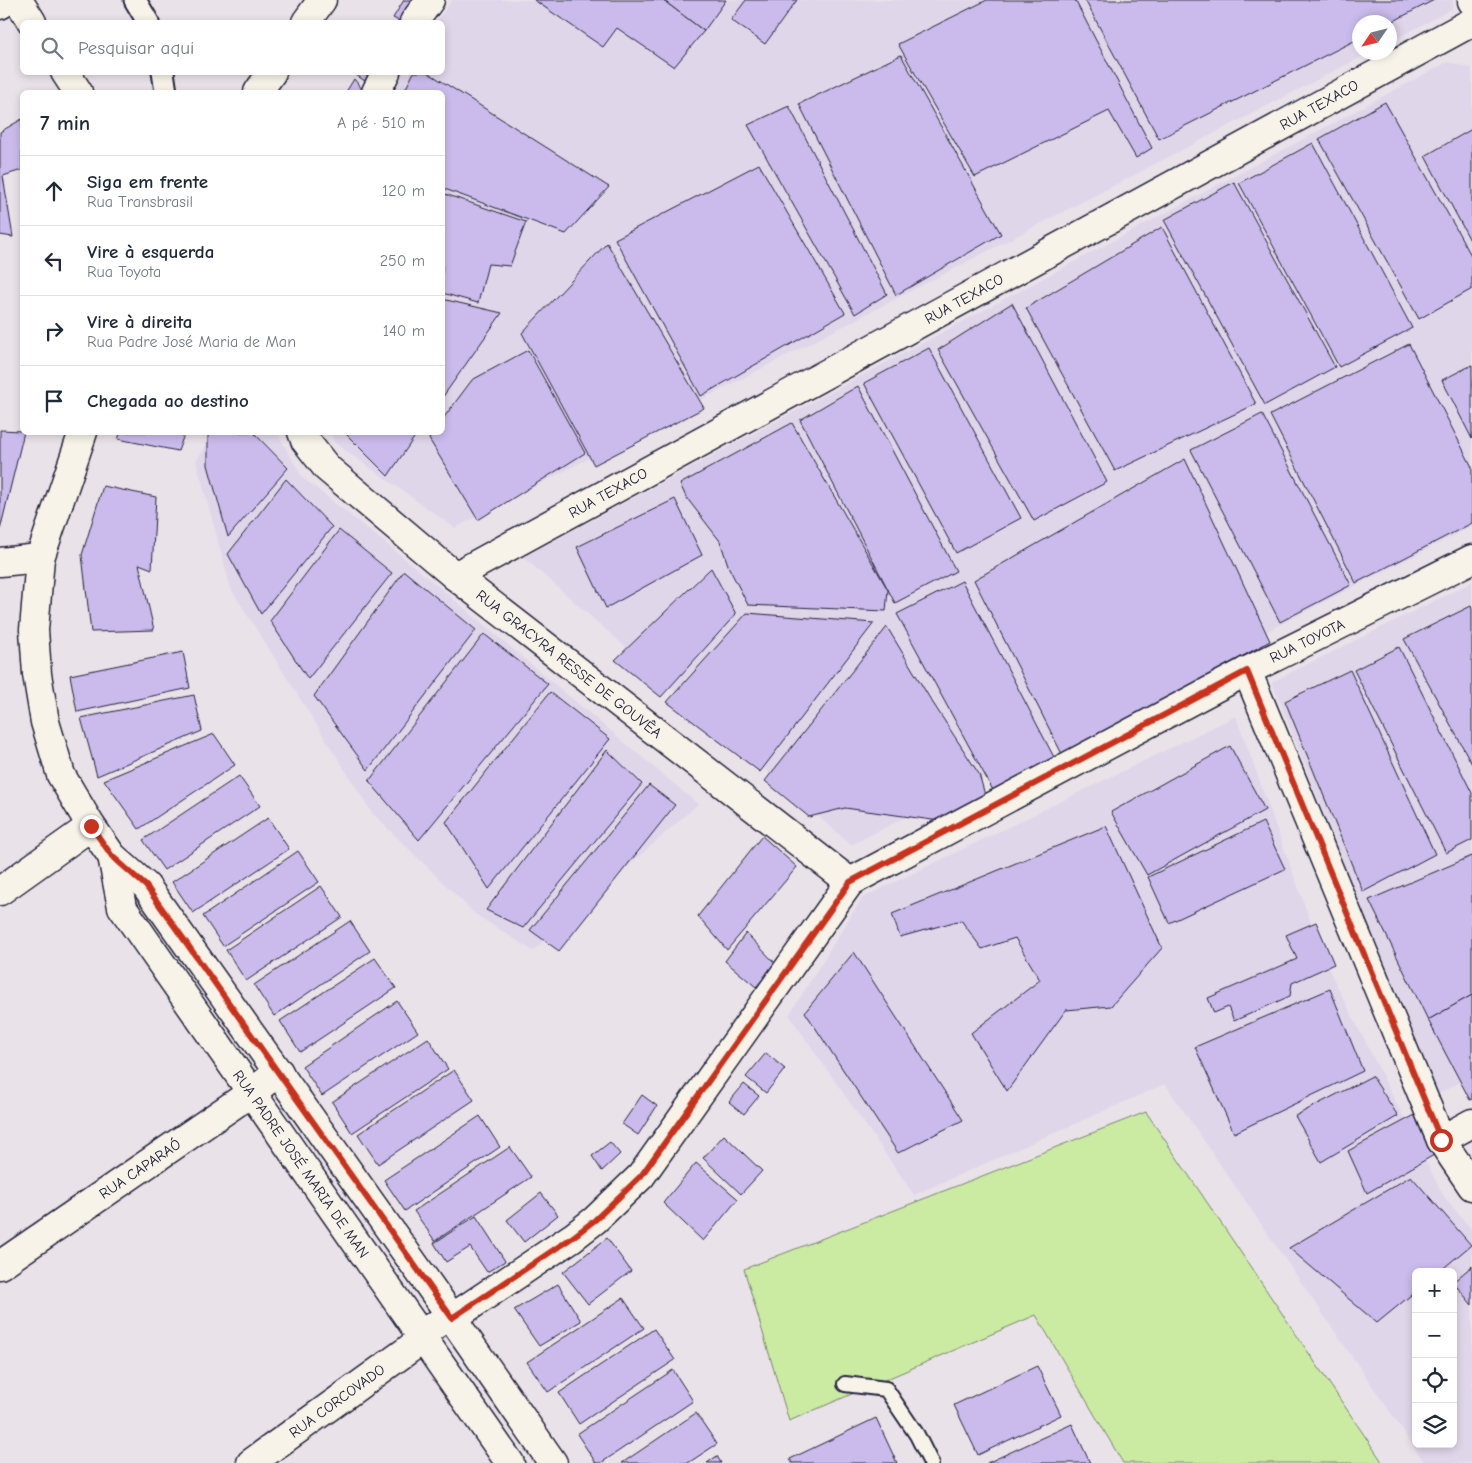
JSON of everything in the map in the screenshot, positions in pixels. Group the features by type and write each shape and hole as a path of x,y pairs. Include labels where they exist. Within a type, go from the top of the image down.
{"street":[{"path":"0,5 8,0"},
{"path":"18,0 31,20"},
{"path":"136,0 147,20"},
{"path":"307,20 322,0"},
{"path":"415,20 430,0"},
{"name":"RUA TEXACO","path":"455,576 1472,22"},
{"path":"67,75 77,90"},
{"path":"163,75 166,90"},
{"path":"259,90 270,75"},
{"path":"377,90 384,75"},
{"name":"RUA PADRE JOSÉ MARIA DE MAN","path":"82,435 40,558 34,630 37,674 45,722 61,775 91,826 112,856 146,886 553,1463"},
{"name":"RUA GRACYRA RESSE DE GOUVÊA","path":"303,435 327,468 455,576 850,882"},
{"path":"0,562 40,558"},
{"name":"RUA TOYOTA","path":"452,1318 573,1237 595,1220 641,1176 850,882 1247,671 1472,559"},
{"path":"1247,671 1441,1140 1472,1186"},
{"path":"0,890 91,826"},
{"name":"RUA PADRE JOSÉ MARIA DE MAN","path":"112,856 122,907 510,1463"},
{"name":"RUA CAPARAÓ","path":"0,1265 279,1072"},
{"path":"1441,1140 1472,1123"},
{"name":"RUA CORCOVADO","path":"251,1463 423,1338 427,1330 435,1325 444,1327 539,1463"}],"lane":[{"path":"845,1384 886,1389 917,1435 931,1463"}],"shaded area":[{"path":"452,0 1453,0 1452,9 1397,38 1397,15 1352,15 1352,60 1356,60 455,528 335,443 331,435 445,435 445,90 391,90 398,75 445,75 445,20 437,20"},
{"path":"1447,62 1472,68 1472,526 851,845 523,557"},
{"path":"213,435 278,435 303,478 403,557 698,804 533,951 475,914 372,813 231,589 196,461"},
{"path":"1472,582 1472,1076 1434,1096 1272,682"},
{"path":"1236,716 1326,964 1443,1195 1472,1230 1472,1463 1425,1463 1415,1448 1457,1448 1457,1268 1412,1268 1412,1444 1165,1084 914,1195 789,1015 862,898"}],"green space":[{"path":"1146,1112 1383,1463 1123,1463 1036,1315 789,1421 744,1269"}],"building":[{"path":"404,0 417,0 402,20 393,18"},
{"path":"534,0 663,0 704,31 674,67 617,28 603,47"},
{"path":"663,0 726,0 704,31"},
{"path":"746,0 797,0 765,44 731,20"},
{"path":"987,0 1075,0 1152,148 1136,158 1109,111 975,177 898,44"},
{"path":"1085,0 1434,0 1397,19 1397,15 1352,15 1352,42 1159,139"},
{"path":"901,55 1001,234 896,295 799,104"},
{"path":"356,75 368,75 365,81"},
{"path":"412,75 432,75 609,187 566,234 445,189 445,90 405,90"},
{"path":"354,79 362,89 361,90 347,90"},
{"path":"1385,102 1472,257 1472,289 1419,319 1319,139"},
{"path":"789,106 887,294 855,314 748,125"},
{"path":"20,120 20,171 3,176 13,237 0,235 0,132"},
{"path":"1472,129 1472,244 1425,156"},
{"path":"1313,143 1412,328 1339,367 1239,183"},
{"path":"759,164 845,313 701,396 615,239"},
{"path":"1234,182 1335,367 1265,405 1164,220"},
{"path":"445,194 526,222 510,266 488,264 478,303 445,294"},
{"path":"1162,227 1256,404 1115,471 1026,308"},
{"path":"607,243 704,408 594,465 522,333"},
{"path":"445,300 502,313 445,394"},
{"path":"1012,303 1107,482 1034,521 938,350"},
{"path":"1409,344 1472,467 1472,523 1356,583 1270,415"},
{"path":"929,348 1021,518 956,553 864,383"},
{"path":"528,350 585,453 478,520 429,439 432,435 445,435 445,416 472,380"},
{"path":"1472,365 1472,439 1442,380"},
{"path":"858,386 956,571 895,603 800,420"},
{"path":"1262,414 1351,585 1280,622 1191,450"},
{"path":"792,423 888,590 886,611 748,605 729,568 720,541 686,497 680,484"},
{"path":"0,430 20,431 20,435 23,435 0,530"},
{"path":"120,435 184,435 178,451 118,439"},
{"path":"208,435 256,435 288,468 228,537 208,465"},
{"path":"347,435 416,435 388,476"},
{"path":"1185,459 1270,641 1063,756 974,580"},
{"path":"286,479 332,527 261,614 228,554"},
{"path":"103,486 156,497 152,569 139,564 154,630 91,632 82,555"},
{"path":"675,499 702,555 606,608 577,547"},
{"path":"339,530 392,573 308,679 270,621"},
{"path":"711,568 736,614 661,697 615,660"},
{"path":"404,571 476,630 368,770 314,696"},
{"path":"962,581 1056,761 994,792 897,614"},
{"path":"1471,606 1472,609 1472,764 1404,639"},
{"path":"747,613 874,623 760,772 667,702"},
{"path":"887,627 929,697 979,774 987,802 947,822 845,808 809,817 765,781"},
{"path":"484,634 548,684 419,840 369,781"},
{"path":"1399,647 1472,793 1472,840 1446,853 1354,670"},
{"path":"183,652 190,688 77,712 70,675"},
{"path":"1350,670 1435,854 1363,892 1285,701"},
{"path":"550,692 610,739 489,889 446,822"},
{"path":"194,695 202,731 97,776 81,718"},
{"path":"214,734 235,765 139,829 104,780"},
{"path":"1230,746 1265,810 1147,875 1111,812"},
{"path":"607,750 642,784 523,928 486,910"},
{"path":"239,776 260,806 164,870 143,840"},
{"path":"649,785 675,805 559,951 530,930"},
{"path":"268,818 289,849 193,913 172,882"},
{"path":"1263,822 1285,869 1169,923 1148,877"},
{"path":"1106,826 1162,948 1111,1006 1066,1010 1007,1091 971,1033 1040,980 1015,938 982,949 961,920 900,937 892,914"},
{"path":"762,836 797,867 727,950 698,916"},
{"path":"298,851 319,882 223,946 203,916"},
{"path":"1472,856 1472,995 1428,1020 1369,900"},
{"path":"321,886 342,917 246,981 226,950"},
{"path":"350,921 370,951 274,1016 254,985"},
{"path":"1316,922 1334,964 1292,983 1290,996 1234,1021 1228,1007 1214,1013 1208,998 1297,959 1286,935"},
{"path":"746,933 776,964 756,987 725,961"},
{"path":"854,952 963,1120 898,1153 805,1012"},
{"path":"375,958 396,988 300,1052 280,1021"},
{"path":"1330,989 1363,1071 1234,1133 1195,1047"},
{"path":"1472,995 1472,1099 1470,1100 1428,1020"},
{"path":"397,1001 418,1032 322,1096 302,1066"},
{"path":"428,1038 448,1069 352,1133 332,1102"},
{"path":"766,1053 785,1069 766,1093 746,1077"},
{"path":"454,1070 474,1100 378,1164 358,1134"},
{"path":"1372,1076 1398,1116 1321,1162 1295,1116"},
{"path":"744,1084 759,1096 744,1114 729,1102"},
{"path":"642,1095 657,1106 638,1135 622,1124"},
{"path":"1415,1115 1434,1155 1367,1193 1348,1151"},
{"path":"480,1116 500,1147 405,1211 384,1180"},
{"path":"724,1135 762,1171 741,1194 703,1158"},
{"path":"610,1142 620,1154 602,1171 592,1156"},
{"path":"510,1147 531,1177 435,1241 414,1211"},
{"path":"696,1163 738,1199 703,1241 663,1203"},
{"path":"1411,1176 1471,1245 1444,1268 1412,1268 1412,1294 1377,1323 1289,1248"},
{"path":"541,1193 558,1215 524,1242 507,1220"},
{"path":"476,1216 505,1261 487,1272 470,1247 446,1262 434,1243"},
{"path":"607,1238 631,1271 588,1304 563,1272"},
{"path":"1472,1266 1472,1305 1457,1287 1457,1279"},
{"path":"558,1284 581,1321 539,1346 514,1310"},
{"path":"623,1298 644,1328 548,1392 527,1362"},
{"path":"654,1329 675,1360 579,1424 559,1393"},
{"path":"1037,1366 1061,1415 978,1455 954,1405"},
{"path":"673,1370 693,1401 601,1463 596,1463 577,1434"},
{"path":"696,1413 717,1444 688,1463 622,1463"},
{"path":"876,1418 897,1463 792,1463 790,1459"},
{"path":"1072,1424 1090,1463 987,1463"},
{"path":"717,1456 721,1463 707,1463"}],"route":[{"path":"91,826 112,856 146,886 452,1318 573,1237 595,1220 641,1176 850,882 1247,671 1441,1140"}]}
